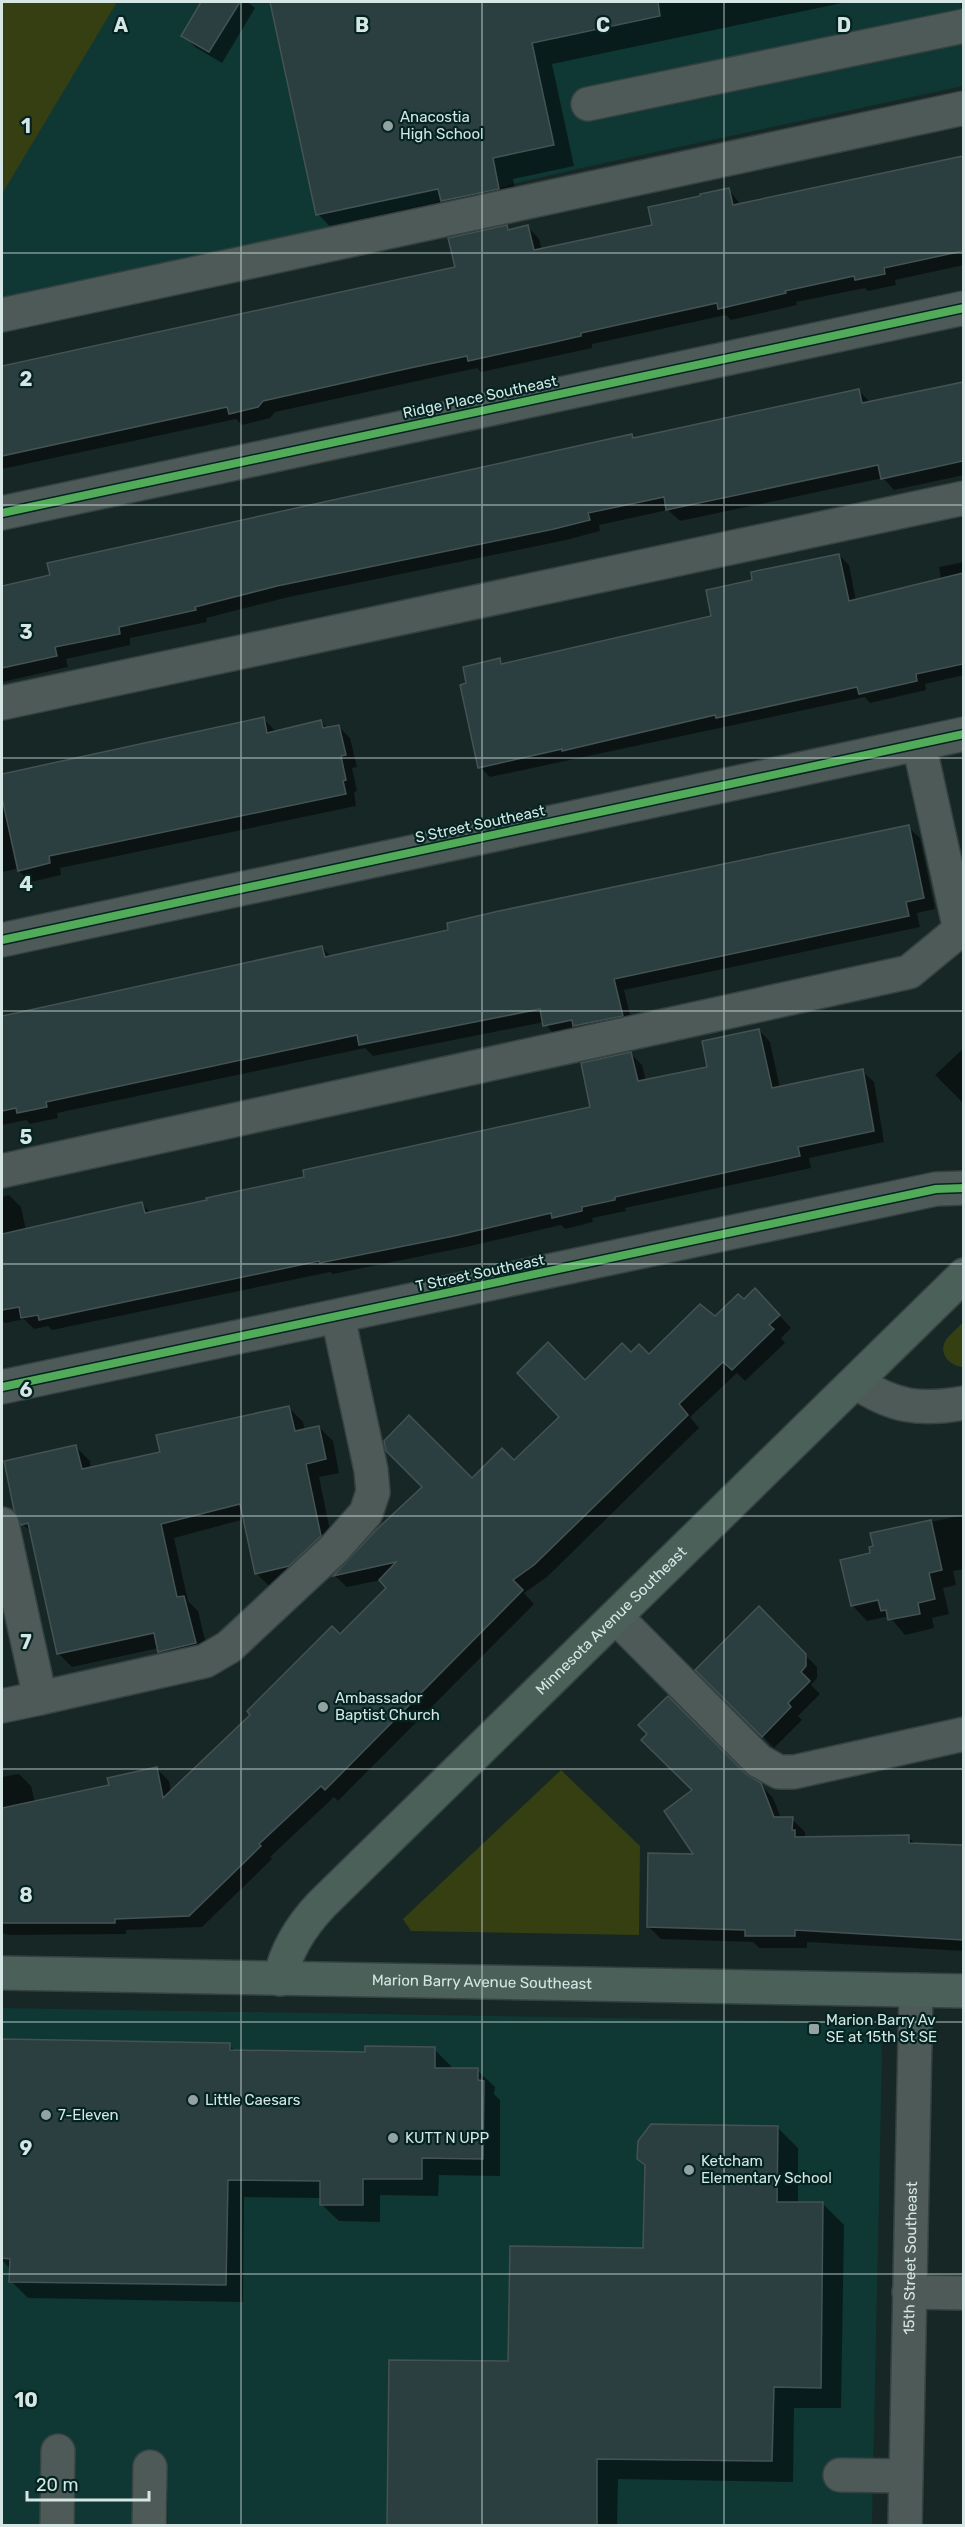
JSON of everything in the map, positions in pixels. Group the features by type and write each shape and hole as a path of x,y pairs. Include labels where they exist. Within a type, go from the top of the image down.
{"main road":[{"name":"Minnesota Avenue Southeast","path":"280,1979 286,1954 309,1917 963,1275"},
{"name":"Marion Barry Avenue Southeast","path":"2,1973 963,1991"}],"street":[{"path":"588,104 963,26"},
{"path":"2,315 963,108"},
{"name":"Ridge Place Southeast","path":"2,513 963,308"},
{"path":"2,703 963,498"},
{"name":"S Street Southeast","path":"2,940 963,734"},
{"path":"2,1171 909,972 960,930 919,744"},
{"name":"T Street Southeast","path":"2,1387 936,1189 963,1188"},
{"path":"2,1706 205,1662 229,1647 334,1549 366,1513 373,1492 371,1470 338,1317"},
{"path":"856,1382 875,1395 896,1404 919,1408 963,1403"},
{"path":"2,1524 40,1698"},
{"path":"616,1617 759,1761 779,1772 794,1772 963,1734"},
{"name":"15th Street Southeast","path":"905,2526 916,1990"},
{"path":"909,2292 963,2293"},
{"path":"57,2526 58,2451"},
{"path":"149,2526 150,2468"},
{"path":"840,2475 906,2476"}],"shaded area":[{"name":"Anacostia High School","path":"2,2 960,2 964,16 963,86 586,167 2,302"},
{"name":"Ketcham Elementary School","path":"2,2008 864,2022 871,2024 881,2034 882,2057 872,2525 168,2526 168,2490 134,2490 133,2525 2,2526"}],"green space":[{"path":"2,2 117,2 2,194"},
{"path":"963,1322 963,1367 950,1362 943,1350 946,1340"},
{"path":"561,1770 640,1846 639,1935 411,1931 403,1919"}],"building":[{"path":"201,2 240,2 209,52 181,36"},
{"path":"270,2 658,2 660,16 532,43 554,145 493,158 499,189 441,201 438,189 316,215"},
{"path":"963,156 963,251 884,268 885,274 855,280 854,276 718,309 717,303 468,361 467,356 410,368 263,401 258,407 229,414 227,407 2,456 2,366 455,267 448,238 507,225 508,230 528,225 534,250 652,225 648,207 700,196 700,194 729,188 733,205"},
{"path":"963,382 963,461 881,479 878,465 666,510 664,497 588,513 590,520 554,529 277,586 195,607 196,610 119,627 120,634 55,647 57,656 2,668 2,586 50,575 47,563 632,434 633,438 859,389 862,403"},
{"path":"839,554 849,601 963,573 963,664 916,674 917,681 859,694 857,687 716,718 715,715 478,768 460,685 466,683 463,667 500,658 501,664 711,616 706,590 752,580 751,572"},
{"path":"264,717 267,733 321,720 323,728 339,725 346,755 341,756 346,780 343,781 346,794 49,856 50,863 18,871 2,798 2,774"},
{"path":"909,825 924,898 906,902 909,916 614,979 623,1016 573,1026 572,1020 543,1026 540,1009 359,1045 357,1035 46,1102 47,1107 17,1113 16,1108 2,1111 2,1016 322,946 325,957 448,930 447,923 499,911"},
{"path":"759,1029 772,1088 863,1069 874,1131 798,1147 800,1156 615,1197 615,1200 582,1207 582,1211 552,1218 551,1213 454,1236 320,1263 319,1261 39,1320 38,1315 21,1318 19,1307 2,1310 2,1234 142,1202 145,1213 207,1200 206,1198 304,1177 303,1170 590,1107 581,1063 631,1052 638,1081 707,1067 702,1041"},
{"path":"755,1288 780,1315 769,1325 774,1329 732,1370 723,1362 679,1404 688,1415 534,1565 513,1580 523,1590 325,1790 321,1786 259,1844 261,1846 189,1916 115,1919 115,1923 2,1923 2,1808 109,1785 107,1778 157,1767 163,1798 250,1715 247,1711 332,1626 340,1634 386,1588 379,1580 396,1562 333,1576 376,1530 422,1487 386,1451 384,1441 409,1415 472,1478 502,1448 514,1460 559,1417 517,1373 548,1342 585,1380 622,1343 631,1352 639,1344 649,1354 700,1304 715,1316 738,1294 744,1299"},
{"path":"289,1406 295,1431 319,1426 326,1459 306,1464 321,1536 289,1566 255,1574 240,1504 161,1524 177,1597 184,1596 196,1643 158,1652 154,1633 57,1654 28,1523 21,1525 14,1510 4,1461 76,1445 82,1469 160,1452 156,1435"},
{"path":"931,1520 942,1570 929,1573 935,1599 918,1603 920,1614 888,1620 886,1610 881,1611 878,1600 851,1606 840,1560 870,1553 869,1547 873,1546 870,1533"},
{"path":"759,1606 806,1654 806,1666 801,1672 810,1681 788,1703 791,1707 762,1737 695,1670"},
{"path":"668,1696 746,1774 761,1783 774,1817 793,1817 792,1830 795,1830 795,1837 909,1835 909,1843 963,1845 963,1940 795,1930 795,1936 745,1936 745,1930 647,1927 648,1853 693,1854 664,1811 692,1790 641,1740 647,1734 638,1725"},
{"path":"2,2039 230,2043 230,2050 365,2052 365,2046 435,2047 435,2068 478,2068 478,2080 484,2081 483,2159 422,2158 422,2179 363,2179 363,2205 320,2205 320,2181 228,2180 226,2285 9,2282 10,2259 2,2258"},
{"path":"651,2124 778,2126 777,2202 823,2202 821,2388 774,2387 772,2461 597,2459 597,2526 387,2526 389,2360 508,2361 510,2246 643,2248 645,2165 637,2159 638,2141"}],"cycle path":[{"path":"2,513 964,308"},
{"path":"2,940 964,734"},
{"path":"2,1387 936,1189 964,1188"}],"place":[{"name":"Anacostia High School","path":"388,126"},
{"name":"Ambassador Baptist Church","path":"323,1707"},
{"name":"Marion Barry Av SE at 15th St SE","path":"814,2029"},
{"name":"Little Caesars","path":"193,2100"},
{"name":"7-Eleven","path":"46,2115"},
{"name":"KUTT N UPP","path":"393,2138"},
{"name":"Ketcham Elementary School","path":"689,2170"}]}
